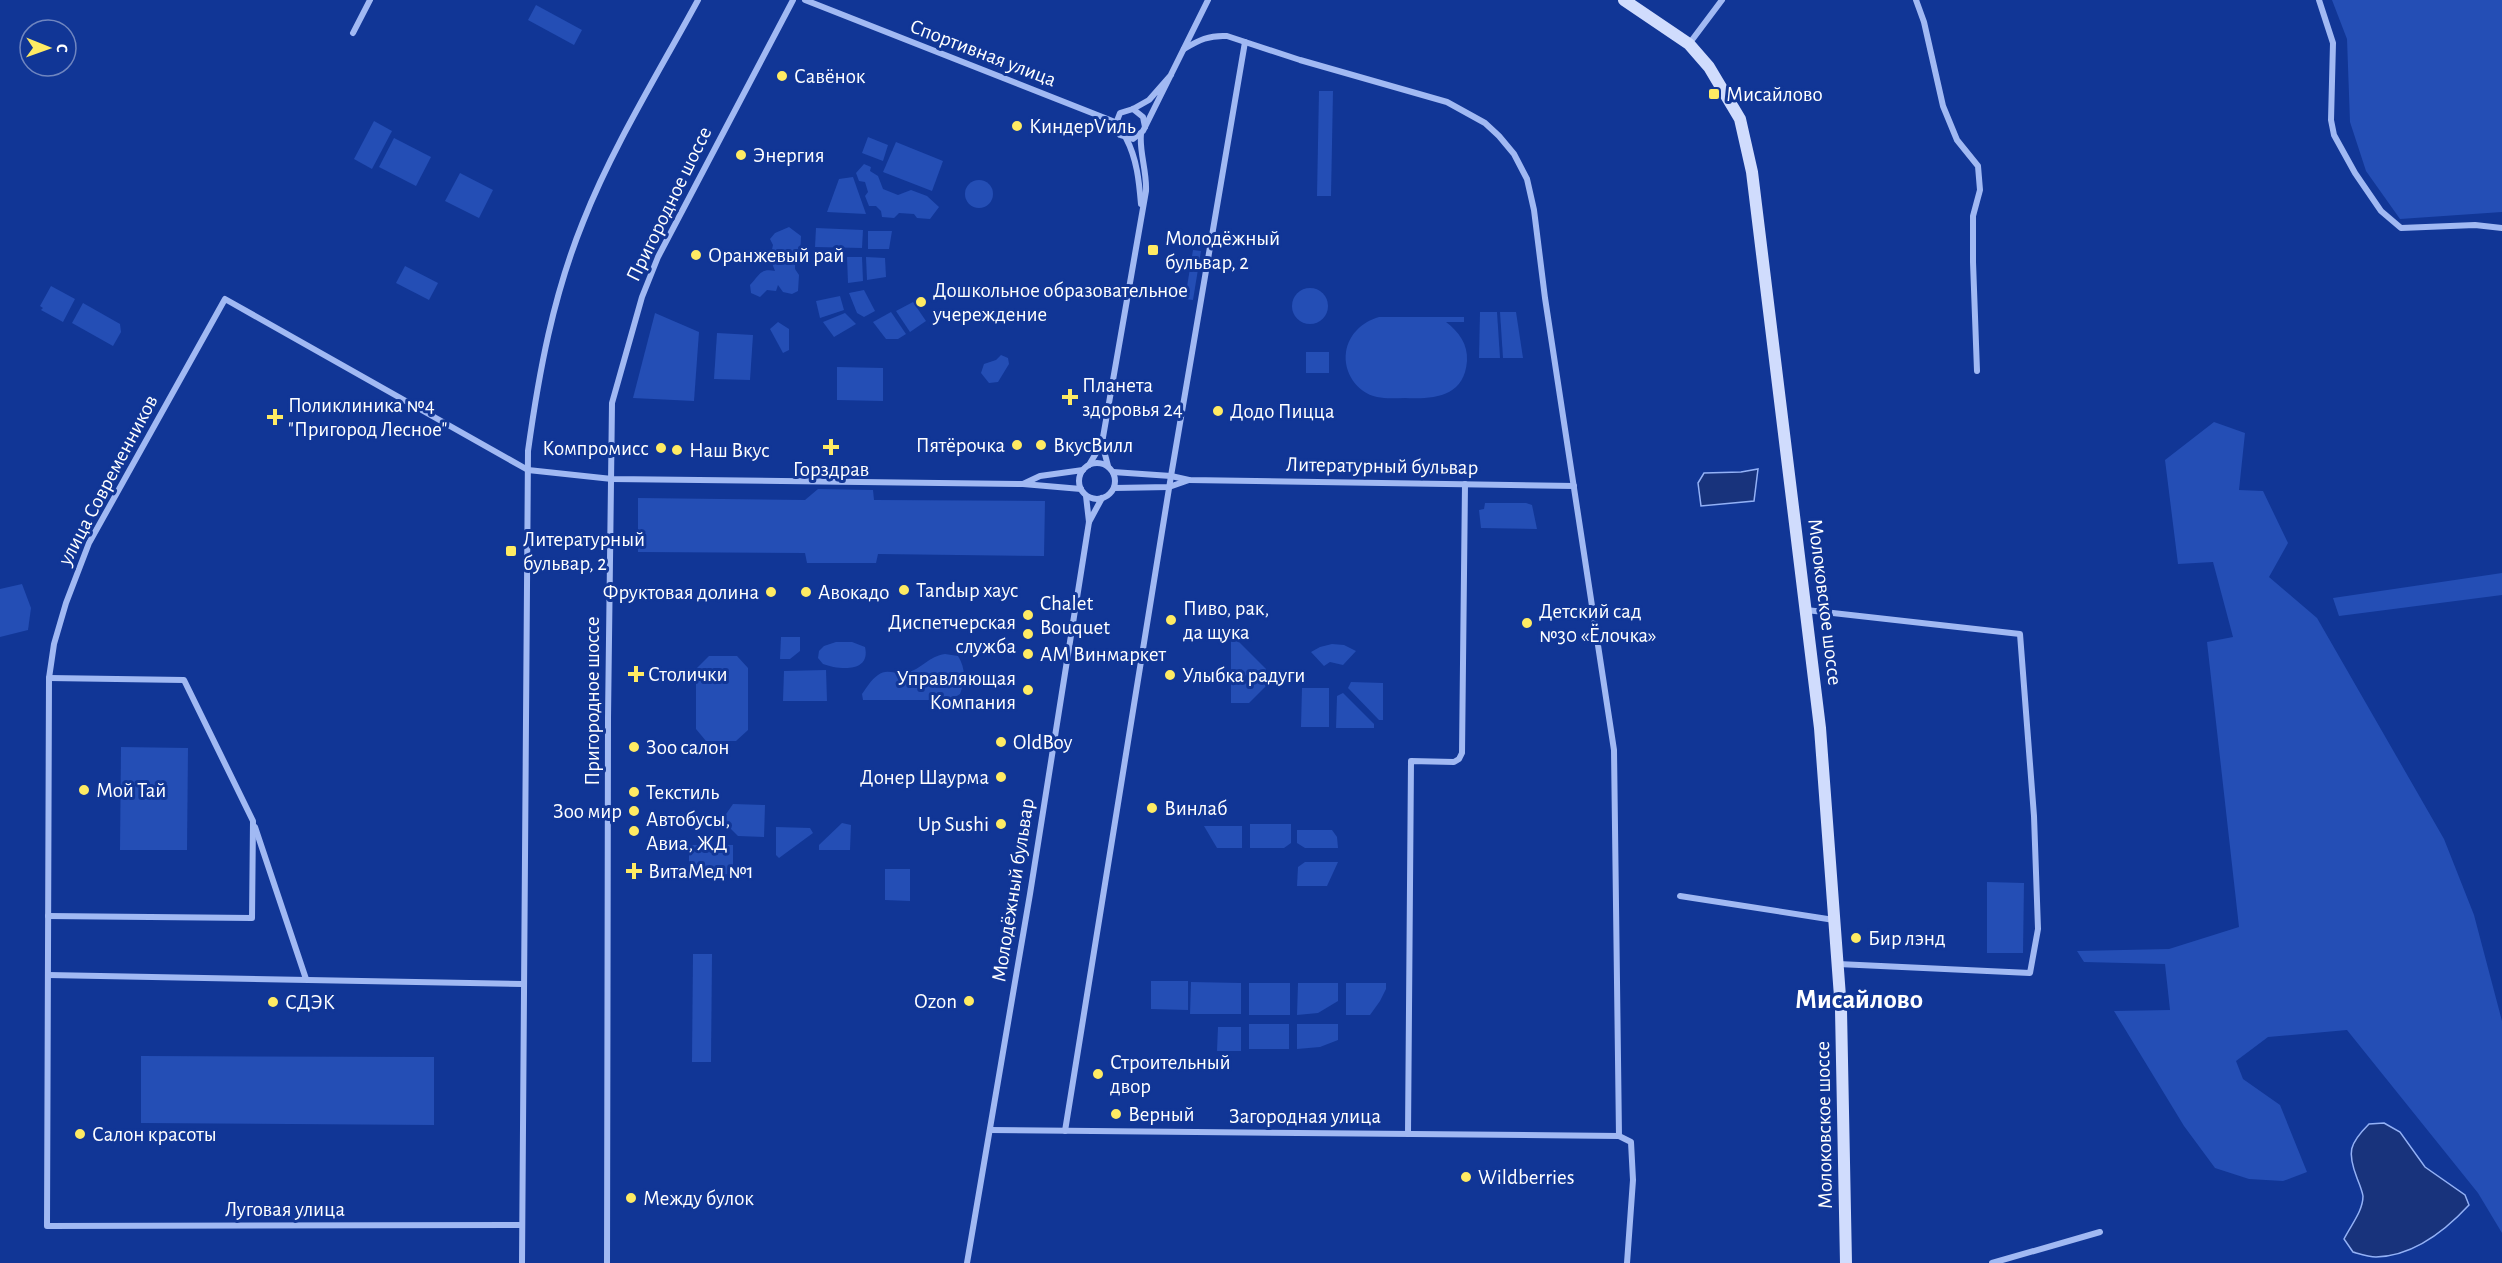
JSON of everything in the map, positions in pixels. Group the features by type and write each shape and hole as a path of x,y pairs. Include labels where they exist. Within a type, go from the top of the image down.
{"main road":[{"name":"Молоковское шоссе","path":"1623,0 1689,45 1709,67 1740,119 1752,172 1821,728 1838,964 1846,1263"}],"street":[{"path":"353,33 370,0"},
{"path":"522,1263 522,984 528,451 539,371 551,315 583,220 613,158 698,0"},
{"name":"Пригородное шоссе","path":"607,1263 608,718 612,404 642,297 658,257 793,0"},
{"name":"Спортивная улица","path":"805,0 1115,122"},
{"path":"1126,138 1136,138 1143,131 1208,0"},
{"path":"1689,45 1722,0"},
{"path":"1916,0 1924,22 1943,106 1957,140 1978,166 1980,190 1973,216 1977,371"},
{"path":"2319,0 2333,43 2331,120 2334,135 2355,173 2381,211 2401,228 2475,225 2502,228"},
{"path":"1184,49 1201,39 1214,35 1245,42 1447,102 1485,123 1514,154 1532,194 1545,298 1614,750 1619,1136 1630,1142 1633,1179 1627,1263"},
{"path":"1065,1131 1169,487 1245,42"},
{"path":"1142,210 1132,148 1126,138 1118,132 1115,122 1120,113 1149,100 1171,75"},
{"path":"1102,443 1108,466 1113,472 1114,488 1109,495 1094,499 1081,489 1079,477 1102,443 1147,174 1141,141 1143,117 1133,109"},
{"name":"улица Современников","path":"47,1226 50,678 54,644 89,543 225,298 528,470"},
{"path":"1089,465 1096,463 1108,466"},
{"path":"528,470 612,479 1023,484 1081,489"},
{"path":"1023,484 1040,476 1083,470"},
{"name":"Литературный бульвар","path":"1113,472 1171,476 1189,480 1574,486"},
{"name":"Литературный бульвар","path":"1114,488 1169,487 1189,480"},
{"path":"1408,1134 1411,761 1454,762 1462,753 1465,484"},
{"name":"Молодёжный бульвар","path":"967,1263 1089,522 1086,495"},
{"name":"Молодёжный бульвар","path":"1089,522 1102,498"},
{"path":"1806,610 2020,634 2034,816 2038,917 2030,973 1838,964"},
{"path":"50,678 184,680 253,820 306,979"},
{"path":"48,916 252,918 253,820"},
{"path":"1680,896 1834,920"},
{"path":"48,975 522,984"},
{"name":"Загородная улица","path":"990,1130 1619,1136"},
{"name":"Луговая улица","path":"47,1226 522,1225"},
{"path":"1992,1263 2100,1232"}],"shaded area":[{"path":"2332,0 2502,0 2502,212 2400,219 2366,171 2350,122 2347,39"},
{"path":"536,5 582,30 574,45 528,20"},
{"path":"1319,91 1333,91 1331,196 1317,196"},
{"path":"374,121 392,131 372,169 354,159"},
{"path":"868,137 888,145 883,161 862,153"},
{"path":"394,138 431,157 416,186 379,167"},
{"path":"896,142 943,161 932,191 883,172"},
{"path":"864,164 871,167 870,171 878,176 883,189 898,195 911,190 927,196 939,207 930,219 917,218 914,214 899,213 894,218 882,217 881,211 876,206 869,206 865,196 868,192 865,182 859,181 856,173"},
{"path":"460,173 493,190 479,218 445,201"},
{"path":"853,177 866,214 827,212 839,179"},
{"path":"979,180 989,184 993,194 989,204 979,208 969,204 965,194 969,184"},
{"path":"789,227 801,236 800,257 795,262 795,269 799,275 798,291 792,294 783,292 778,285 776,291 767,290 760,297 751,293 750,285 761,273 775,271 770,258 773,245 770,239 775,233"},
{"path":"816,228 863,230 862,248 815,247"},
{"path":"868,231 892,231 889,249 868,249"},
{"path":"1193,250 1201,251 1193,300 1185,299"},
{"path":"847,257 862,257 863,281 848,283"},
{"path":"866,257 885,258 886,277 867,280"},
{"path":"405,266 438,283 429,300 396,283"},
{"path":"51,286 75,299 63,322 41,310 43,308 40,306"},
{"path":"1310,288 1323,293 1328,306 1323,319 1310,324 1297,319 1292,306 1297,293"},
{"path":"864,290 875,311 864,317 857,313 849,293"},
{"path":"840,296 844,310 820,318 816,301"},
{"path":"913,302 926,321 910,332 896,311"},
{"path":"83,303 120,324 121,332 113,346 72,323"},
{"path":"891,312 906,334 898,339 886,339 873,322"},
{"path":"1480,312 1497,312 1500,358 1479,358"},
{"path":"1500,312 1516,312 1523,358 1503,358"},
{"path":"655,313 699,332 694,401 633,398"},
{"path":"845,313 856,324 834,337 823,322"},
{"path":"1379,317 1464,317 1464,322 1446,322 1459,334 1466,349 1465,373 1460,383 1445,394 1426,398 1384,398 1363,391 1349,374 1346,352 1353,334 1367,322"},
{"path":"778,322 789,329 789,350 783,353 770,329"},
{"path":"717,333 753,335 750,380 714,379"},
{"path":"1306,352 1329,352 1329,373 1306,373"},
{"path":"1001,355 1008,358 1009,364 998,382 989,383 981,373 984,364 996,360"},
{"path":"837,367 883,368 883,401 837,400"},
{"path":"2214,422 2245,433 2239,490 2263,491 2288,543 2269,577 2317,618 2444,839 2474,915 2502,1021 2502,1233 2478,1193 2347,1030 2268,1037 2236,1061 2243,1079 2280,1105 2307,1172 2283,1181 2249,1179 2215,1168 2184,1126 2114,1011 2170,1010 2165,964 2084,962 2077,951 2169,949 2239,927 2207,642 2233,637 2213,562 2178,564 2165,460"},
{"path":"1758,469 1754,501 1701,506 1698,483 1704,473"},
{"path":"818,489 873,490 874,500 1045,501 1044,556 878,554 876,563 807,563 805,553 638,552 638,498 805,500"},
{"path":"1485,503 1532,505 1537,529 1481,528 1479,510 1484,509"},
{"path":"2502,573 2502,595 2339,616 2333,598"},
{"path":"22,584 31,608 28,630 0,637 0,589"},
{"path":"781,637 800,637 800,651 790,659 780,659"},
{"path":"1231,640 1237,640 1266,669 1266,676 1231,675"},
{"path":"836,642 852,642 865,647 866,655 863,661 859,665 845,668 823,664 818,658 819,651 824,646"},
{"path":"1332,644 1344,645 1356,651 1343,665 1330,662 1324,666 1311,652"},
{"path":"945,654 958,656 964,679 960,694 950,700 863,700 862,694 873,679 881,673 906,673 917,669 934,657"},
{"path":"709,656 737,656 748,668 748,730 736,741 706,741 696,729 696,669"},
{"path":"826,670 827,701 783,701 784,671"},
{"path":"1231,681 1266,681 1266,686 1249,703 1231,703"},
{"path":"1351,682 1383,683 1383,720 1379,720 1348,688"},
{"path":"1302,688 1329,688 1329,727 1301,727"},
{"path":"1343,693 1374,724 1374,728 1336,728 1337,696"},
{"path":"121,747 188,748 187,850 120,850"},
{"path":"733,804 765,805 764,837 738,836 722,820"},
{"path":"842,823 851,825 850,850 819,850 819,845"},
{"path":"1250,824 1291,824 1291,843 1284,848 1250,848"},
{"path":"1204,826 1242,826 1242,848 1217,848"},
{"path":"776,827 810,828 813,833 779,858 776,855"},
{"path":"1297,830 1332,830 1337,837 1338,848 1305,848 1297,843"},
{"path":"689,845 733,845 733,874 689,874"},
{"path":"1305,862 1338,862 1327,886 1297,886 1298,867"},
{"path":"885,869 910,869 910,901 885,900"},
{"path":"1987,882 2024,883 2023,953 1987,953"},
{"path":"693,954 712,954 711,1062 692,1062"},
{"path":"1151,981 1188,981 1188,1010 1151,1009"},
{"path":"1191,982 1241,983 1241,1014 1190,1014"},
{"path":"1249,983 1290,983 1290,1015 1249,1015"},
{"path":"1298,983 1338,983 1338,1001 1318,1013 1297,1015"},
{"path":"1346,983 1386,983 1386,989 1370,1015 1346,1015"},
{"path":"1249,1024 1289,1024 1289,1049 1249,1049"},
{"path":"1297,1024 1338,1024 1338,1040 1320,1047 1297,1049"},
{"path":"1218,1027 1241,1027 1241,1051 1217,1051"},
{"path":"141,1056 434,1057 434,1125 141,1123"},
{"path":"2384,1123 2400,1132 2425,1167 2465,1195 2469,1205 2439,1233 2416,1247 2390,1256 2373,1257 2353,1252 2344,1239 2359,1213 2363,1196 2352,1161 2354,1143 2369,1124"}],"place":[{"name":"Савёнок","path":"782,76"},
{"name":"Мисайлово","path":"1714,94"},
{"name":"КиндерVиль","path":"1017,126"},
{"name":"Энергия","path":"741,155"},
{"name":"Молодёжный бульвар, 2","path":"1153,250"},
{"name":"Оранжевый рай","path":"696,255"},
{"name":"Дошкольное образовательное учереждение","path":"921,302"},
{"name":"Планета здоровья 24","path":"1070,397"},
{"name":"Додо Пицца","path":"1218,411"},
{"name":"Поликлиника №4 \"Пригород Лесное\"","path":"275,417"},
{"name":"Пятёрочка","path":"1017,445"},
{"name":"ВкусВилл","path":"1041,445"},
{"name":"Горздрав","path":"831,447"},
{"name":"Компромисс","path":"661,448"},
{"name":"Наш Вкус","path":"677,450"},
{"name":"Литературный бульвар, 2","path":"511,551"},
{"name":"Tandыр хаус","path":"904,590"},
{"name":"Фруктовая долина","path":"771,592"},
{"name":"Авокадо","path":"806,592"},
{"name":"Chalet Bouquet","path":"1028,615"},
{"name":"Пиво, рак, да щука","path":"1171,620"},
{"name":"Детский сад №30 «Ёлочка»","path":"1527,623"},
{"name":"Диспетчерская служба","path":"1028,634"},
{"name":"АМ Винмаркет","path":"1028,654"},
{"name":"Столички","path":"636,674"},
{"name":"Улыбка радуги","path":"1170,675"},
{"name":"Управляющая Компания","path":"1028,690"},
{"name":"OldBoy","path":"1001,742"},
{"name":"Зоо салон","path":"634,747"},
{"name":"Донер Шаурма","path":"1001,777"},
{"name":"Мой Тай","path":"84,790"},
{"name":"Текстиль","path":"634,792"},
{"name":"Винлаб","path":"1152,808"},
{"name":"Зоо мир","path":"634,811"},
{"name":"Up Sushi","path":"1001,824"},
{"name":"Автобусы, Авиа, ЖД","path":"634,831"},
{"name":"ВитаМед №1","path":"634,871"},
{"name":"Бир лэнд","path":"1856,938"},
{"name":"Ozon","path":"969,1001"},
{"name":"СДЭК","path":"273,1002"},
{"name":"Строительный двор","path":"1098,1074"},
{"name":"Верный","path":"1116,1114"},
{"name":"Салон красоты","path":"80,1134"},
{"name":"Wildberries","path":"1466,1177"},
{"name":"Между булок","path":"631,1198"}],"district":[{"name":"Мисайлово","path":"1859,999"}]}
